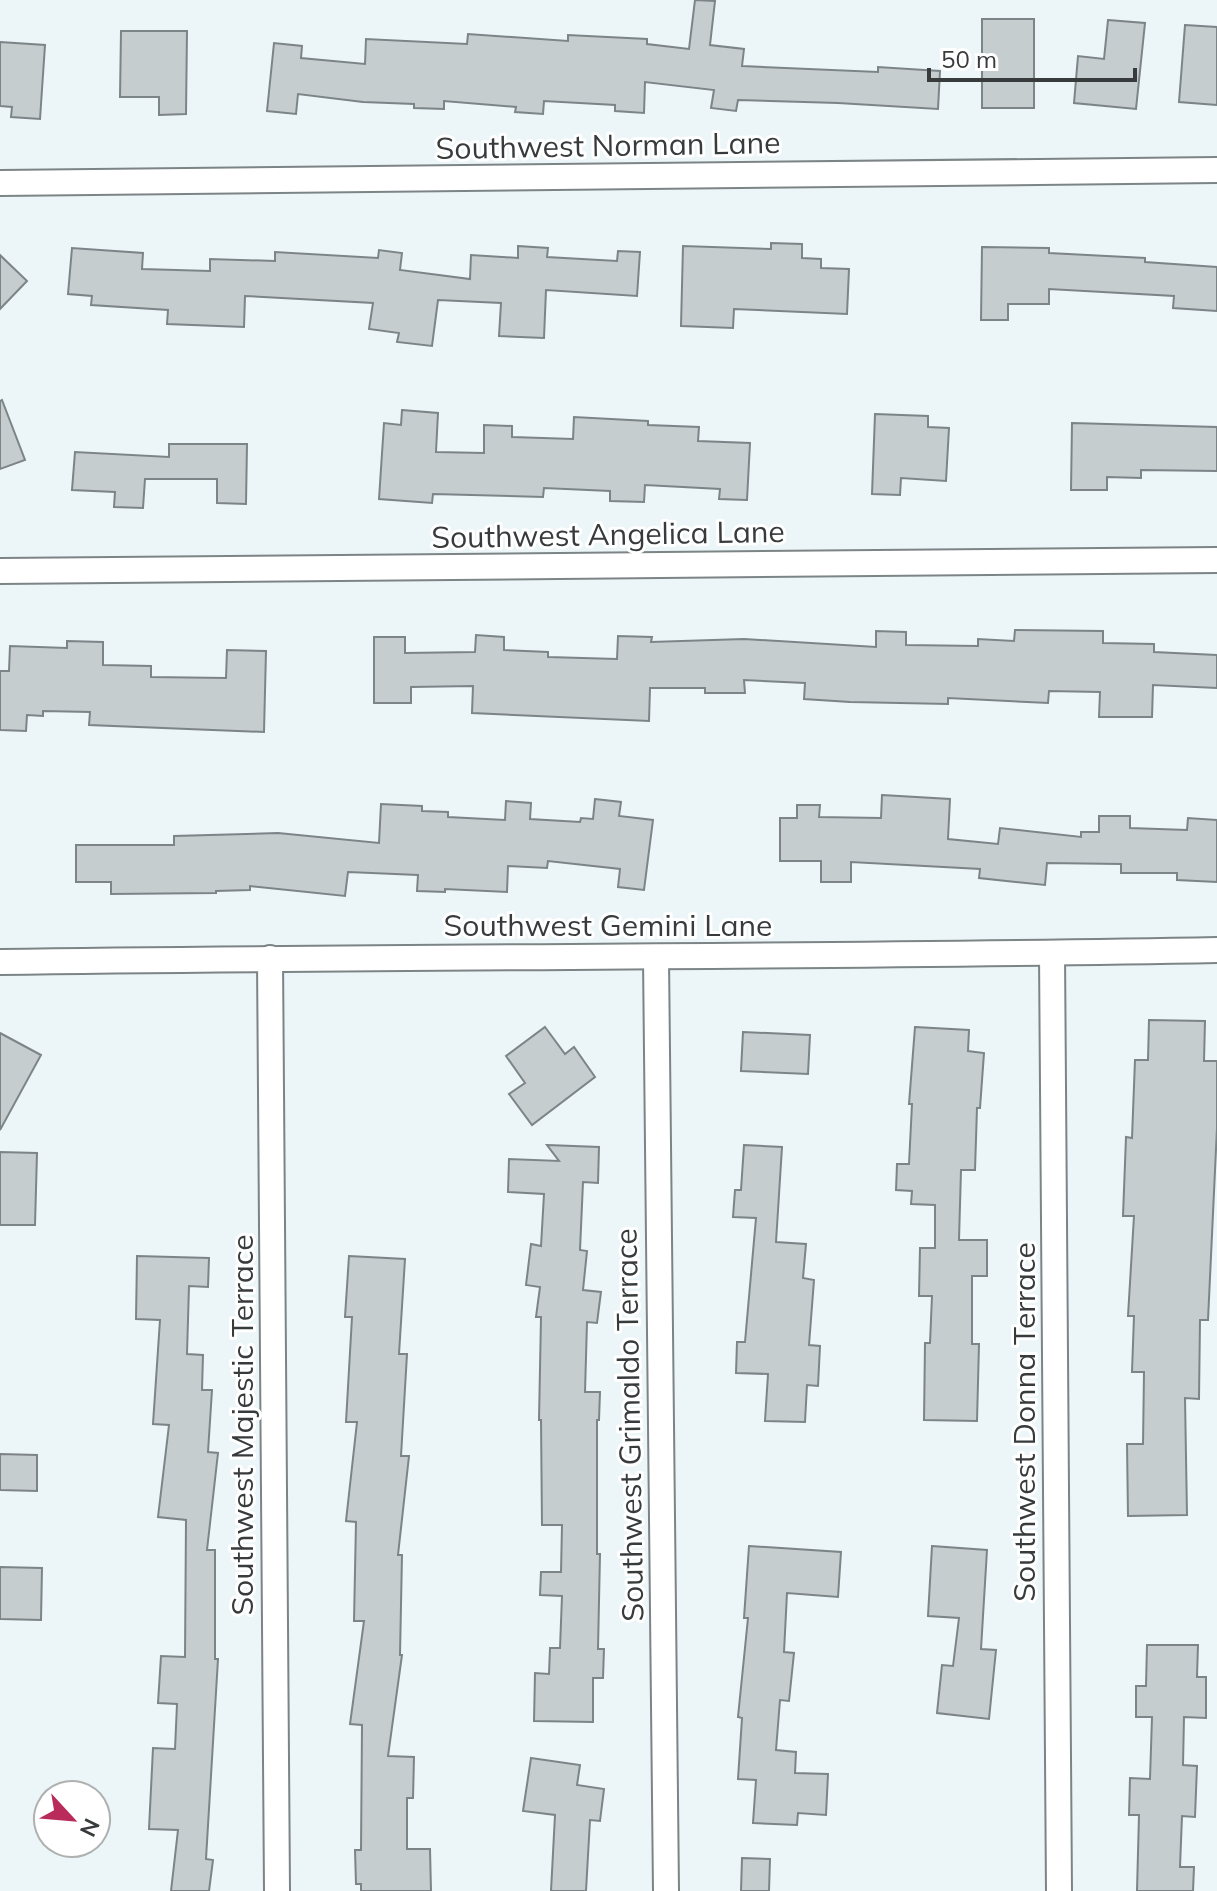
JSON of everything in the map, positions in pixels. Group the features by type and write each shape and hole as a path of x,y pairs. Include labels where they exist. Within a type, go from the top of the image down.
{"street":[{"name":"Southwest Norman Lane","path":"0,183 1217,170"},
{"name":"Southwest Angelica Lane","path":"0,571 1217,560"},
{"name":"Southwest Gemini Lane","path":"0,962 656,958 1217,950"},
{"name":"Southwest Donna Terrace","path":"1052,953 1059,1891"},
{"name":"Southwest Majestic Terrace","path":"270,958 277,1891"},
{"name":"Southwest Grimaldo Terrace","path":"656,958 666,1891"}],"building":[{"path":"695,0 715,1 710,45 744,49 742,66 878,72 878,67 940,71 938,109 738,100 736,111 711,108 714,90 645,82 644,113 615,111 615,105 544,101 543,114 515,112 516,107 444,101 444,109 414,108 414,104 298,94 296,114 267,111 274,43 302,46 301,58 365,64 366,39 467,44 468,34 568,41 568,35 647,39 647,44 689,49"},
{"path":"982,19 1034,19 1034,108 982,108"},
{"path":"1108,20 1145,23 1136,109 1074,103 1078,56 1104,59"},
{"path":"1185,25 1217,27 1217,105 1179,102"},
{"path":"121,31 187,31 186,114 159,115 159,97 120,97"},
{"path":"0,42 45,45 40,119 11,117 12,107 0,106"},
{"path":"771,243 802,244 802,258 821,259 821,268 849,269 847,314 734,309 733,328 681,326 683,246 771,249"},
{"path":"518,246 548,248 547,257 617,261 618,251 640,252 637,296 546,290 544,338 499,336 501,303 438,300 432,346 397,342 399,333 369,329 373,303 245,296 244,327 167,324 168,310 91,305 92,296 68,294 72,248 143,253 142,269 210,271 210,259 275,261 275,252 378,258 379,250 402,253 400,270 470,279 471,255 518,258"},
{"path":"982,247 1049,248 1049,253 1145,258 1145,262 1217,267 1217,311 1173,308 1174,296 1049,289 1049,304 1008,304 1008,320 981,320"},
{"path":"0,255 27,281 0,309"},
{"path":"0,401 25,460 0,469"},
{"path":"402,410 438,413 436,452 484,453 484,425 512,426 512,437 573,439 574,417 699,427 698,441 750,443 747,500 719,499 720,489 645,485 644,502 610,501 610,491 544,488 543,497 433,494 432,503 379,499 384,423 401,425"},
{"path":"875,414 928,416 928,427 949,428 946,481 901,478 900,495 872,494"},
{"path":"1072,423 1217,427 1217,471 1141,470 1141,478 1107,477 1107,490 1071,490"},
{"path":"169,444 247,444 246,504 217,503 217,479 145,479 143,508 114,507 115,492 72,490 75,452 169,457"},
{"path":"1015,630 1103,631 1103,643 1154,644 1154,652 1217,655 1217,688 1153,685 1152,717 1099,717 1100,692 1049,691 1048,703 948,698 948,704 850,702 804,699 805,683 744,680 745,693 705,693 705,688 650,688 649,721 472,713 473,686 411,687 411,703 374,703 374,637 405,637 405,653 475,652 476,635 504,637 504,650 548,652 548,657 617,659 618,636 652,637 651,642 744,639 876,647 876,631 906,632 906,645 978,646 978,639 1014,641"},
{"path":"67,641 103,642 103,665 151,666 151,677 226,678 227,650 266,651 264,732 89,725 90,712 43,711 43,716 27,715 26,731 0,730 0,671 9,671 10,646 67,648"},
{"path":"882,795 950,799 948,839 998,844 1000,828 1081,837 1081,832 1099,832 1099,816 1130,816 1130,828 1187,830 1188,818 1217,820 1217,882 1177,880 1177,873 1121,873 1121,864 1047,863 1045,885 979,878 980,869 851,862 851,882 821,882 821,861 780,861 780,818 797,818 797,805 820,805 819,817 881,818"},
{"path":"595,799 621,802 619,816 653,820 644,890 618,887 620,869 548,861 547,868 508,866 507,892 417,891 418,875 348,872 345,896 250,886 250,890 216,893 111,894 111,882 76,882 76,845 174,845 174,836 278,833 379,843 381,804 422,806 422,811 448,812 448,817 505,820 506,801 531,803 530,819 580,822 581,818 593,819"},
{"path":"1149,1020 1205,1021 1204,1061 1217,1061 1208,1320 1200,1320 1199,1399 1185,1398 1187,1515 1128,1516 1127,1444 1143,1444 1144,1372 1132,1372 1134,1316 1128,1316 1134,1216 1123,1216 1126,1137 1132,1138 1135,1060 1148,1060"},
{"path":"545,1027 565,1054 574,1047 595,1077 532,1125 509,1094 525,1083 506,1056"},
{"path":"915,1027 969,1030 968,1051 984,1053 980,1108 977,1108 975,1170 961,1170 959,1240 987,1240 987,1276 972,1276 972,1344 979,1344 977,1421 924,1420 925,1343 930,1343 932,1296 919,1296 920,1248 935,1248 935,1205 911,1204 912,1191 896,1190 897,1164 909,1164 912,1104 909,1104"},
{"path":"743,1032 810,1035 808,1074 741,1071"},
{"path":"0,1033 41,1055 0,1130"},
{"path":"547,1145 599,1147 598,1183 583,1182 580,1250 587,1251 583,1290 601,1292 597,1323 587,1322 585,1392 600,1392 597,1420 597,1554 600,1554 598,1649 604,1649 603,1678 593,1678 593,1722 534,1721 535,1673 549,1674 550,1648 560,1648 562,1596 540,1595 541,1572 561,1572 562,1525 542,1525 539,1420 541,1317 536,1317 540,1287 526,1285 531,1244 541,1246 544,1194 508,1192 509,1159 559,1161"},
{"path":"744,1145 782,1147 776,1242 806,1244 803,1278 814,1280 809,1345 820,1346 818,1386 807,1385 805,1422 765,1421 768,1374 736,1373 737,1342 745,1342 756,1218 733,1217 735,1190 741,1190"},
{"path":"0,1152 37,1153 35,1225 0,1225"},
{"path":"137,1256 209,1258 208,1287 189,1286 187,1354 203,1355 202,1390 212,1390 208,1452 218,1453 207,1550 215,1550 215,1659 218,1659 206,1859 213,1860 209,1891 171,1891 178,1830 149,1829 153,1748 175,1749 177,1704 158,1703 161,1656 185,1657 186,1520 158,1517 169,1425 153,1424 160,1320 136,1319"},
{"path":"349,1256 405,1259 399,1354 407,1354 401,1456 409,1456 398,1555 402,1555 402,1655 388,1756 414,1757 413,1798 407,1798 407,1849 430,1849 431,1891 361,1891 361,1884 356,1884 355,1850 361,1850 362,1725 350,1724 364,1621 354,1621 356,1522 346,1521 357,1422 346,1422 352,1317 345,1317"},
{"path":"0,1454 37,1455 37,1491 0,1490"},
{"path":"749,1546 841,1552 838,1597 787,1593 784,1652 794,1653 789,1701 780,1700 776,1750 796,1752 795,1773 828,1774 826,1815 798,1813 797,1825 753,1823 756,1780 738,1779 742,1718 738,1717 748,1618 744,1618"},
{"path":"932,1546 987,1550 981,1649 996,1650 989,1719 937,1713 942,1665 953,1666 959,1618 928,1616"},
{"path":"0,1567 42,1568 41,1620 0,1619"},
{"path":"1147,1645 1198,1645 1197,1677 1206,1677 1206,1718 1184,1717 1183,1765 1197,1766 1195,1817 1182,1816 1180,1867 1194,1867 1193,1891 1137,1891 1139,1815 1129,1815 1130,1778 1150,1779 1152,1717 1136,1717 1136,1686 1146,1686"},
{"path":"531,1758 580,1765 577,1785 604,1789 600,1821 590,1820 586,1891 551,1891 555,1815 523,1811"},
{"path":"742,1858 770,1859 769,1891 741,1891"}]}
